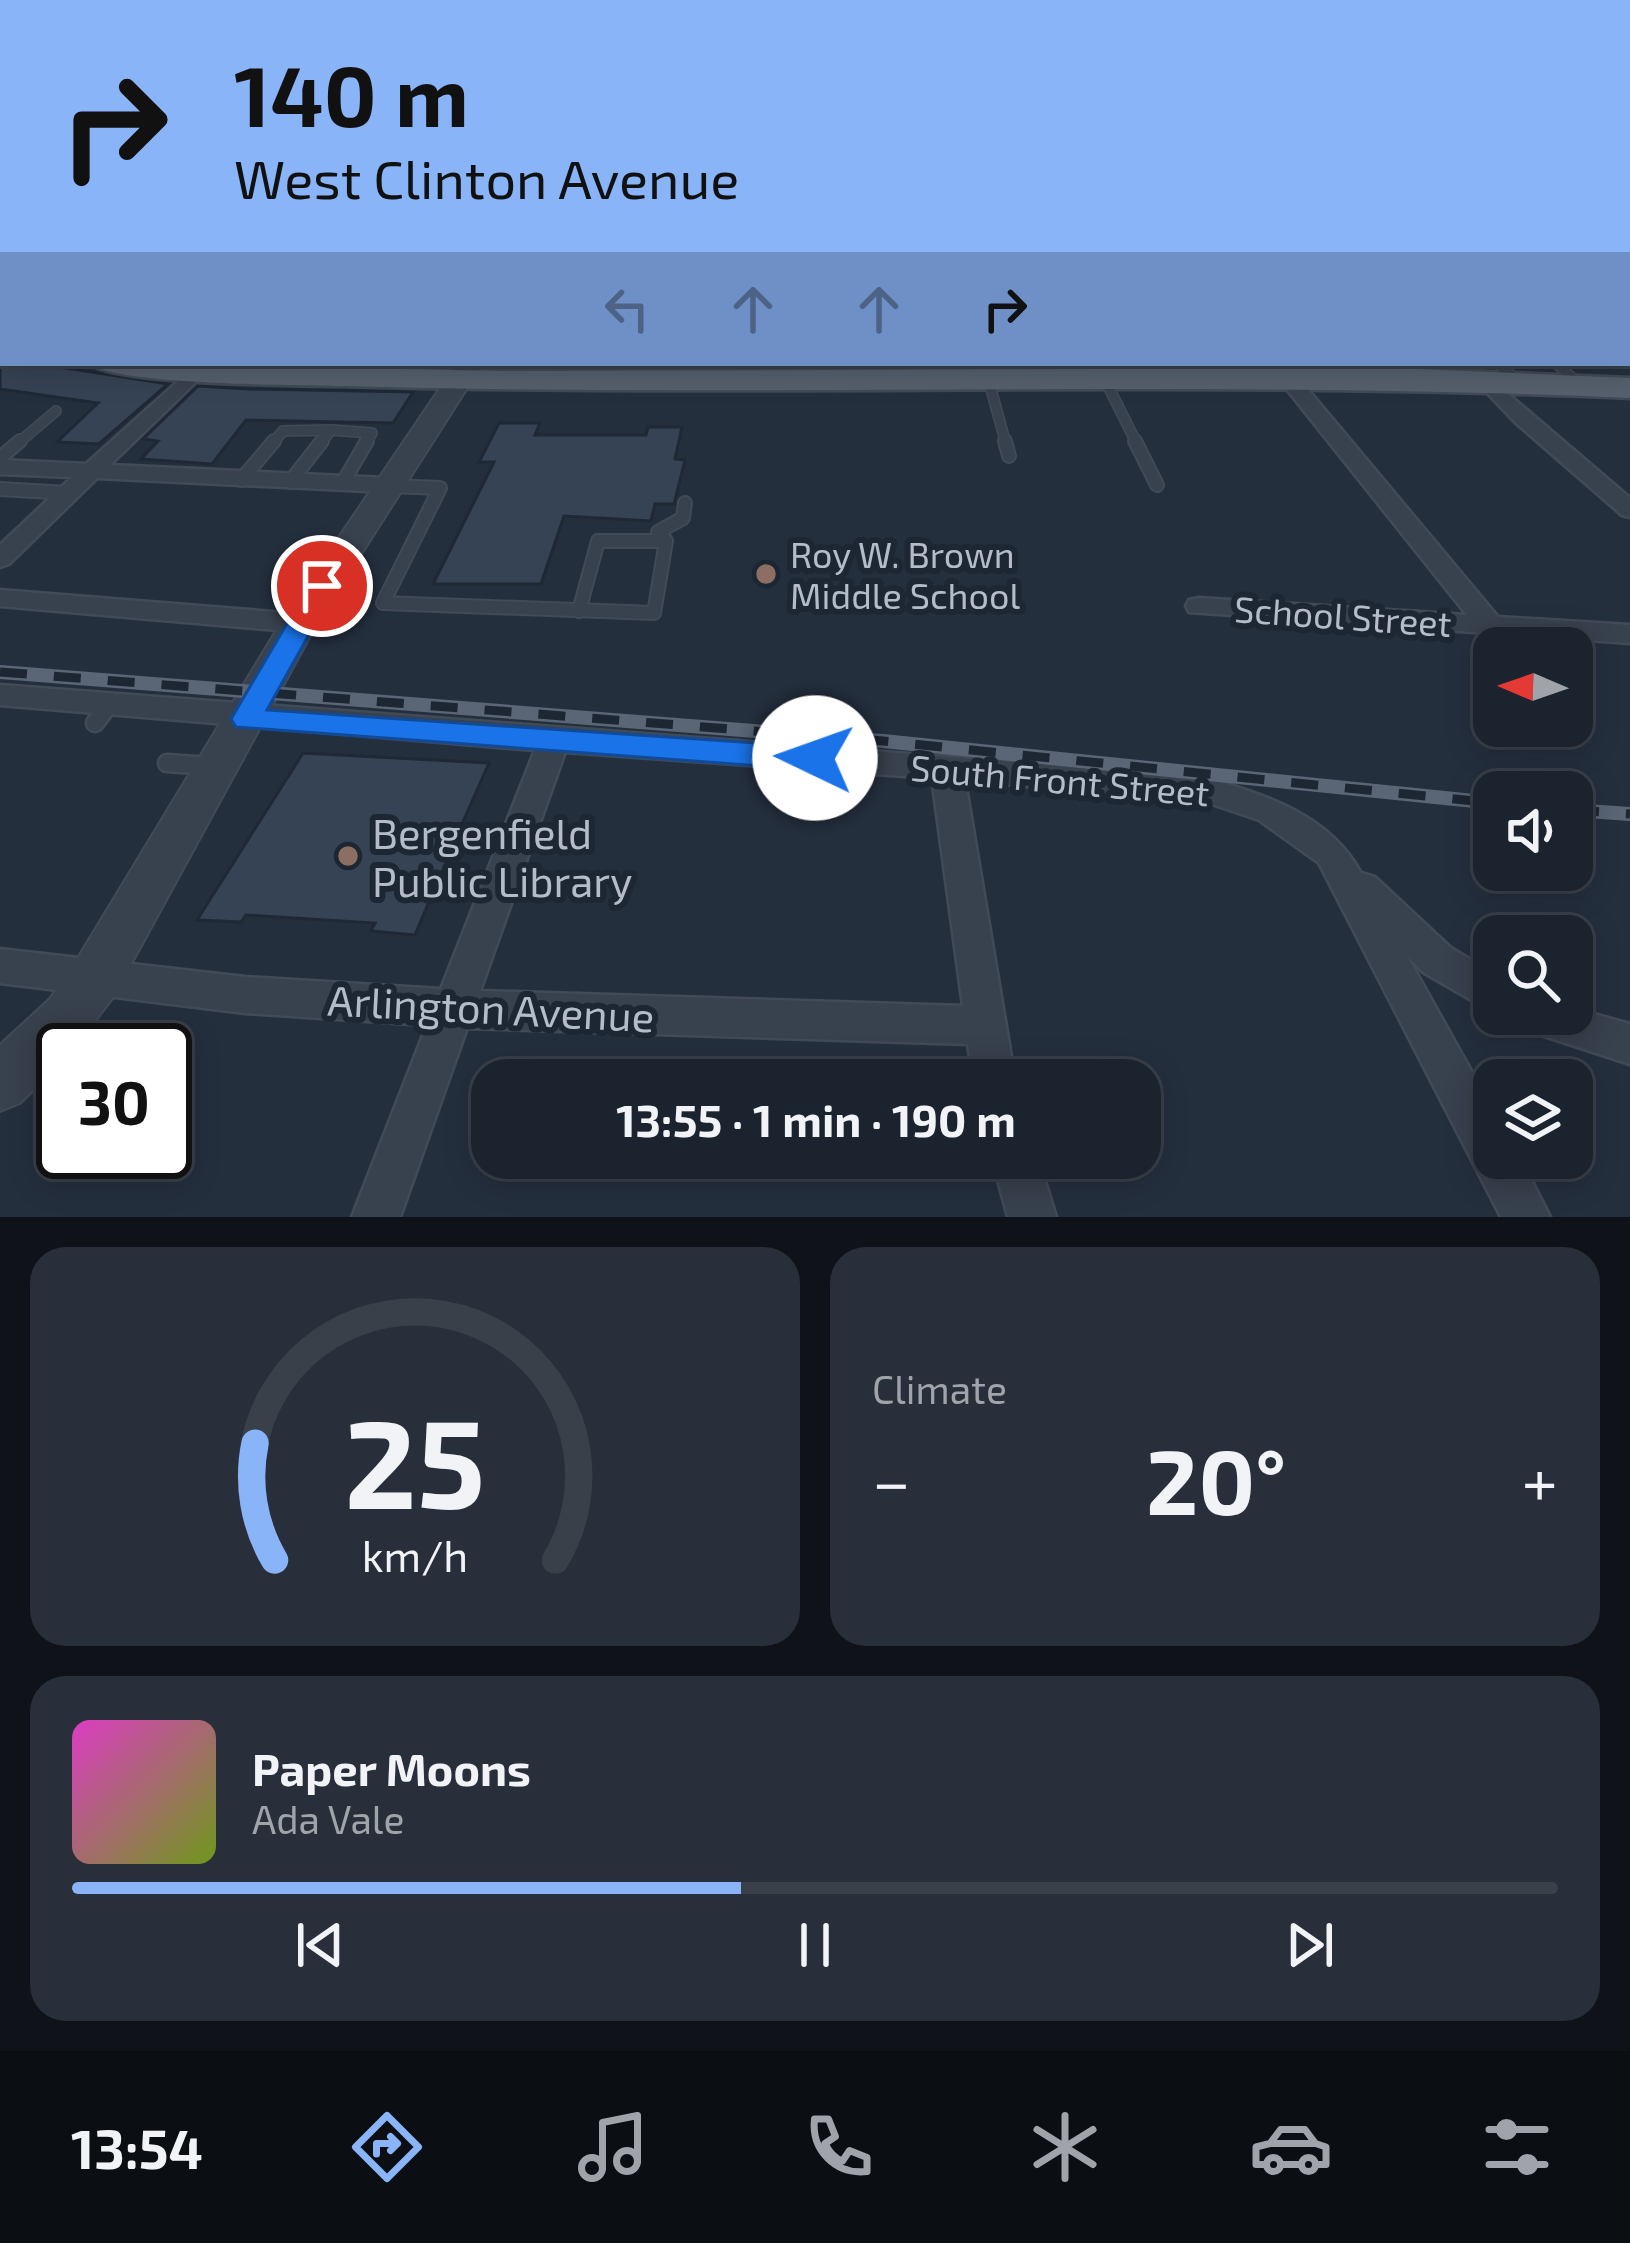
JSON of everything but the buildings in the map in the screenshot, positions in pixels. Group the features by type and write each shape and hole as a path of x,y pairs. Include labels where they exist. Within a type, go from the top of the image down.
{"main road":[{"path":"139,366 195,371 868,370 1288,378 1387,370 1630,388"}],"street":[{"path":"0,559 195,371"},
{"path":"0,1083 37,1052 94,980 299,622 466,371"},
{"path":"1501,376 1630,510"},
{"path":"1288,378 1490,625"},
{"path":"0,462 88,473 386,485"},
{"path":"0,598 299,622"},
{"name":"School Street","path":"1199,606 1630,634"},
{"name":"South Front Street","path":"0,695 101,714 247,719 946,766 1201,788 1271,811 1325,847"},
{"path":"376,1217 553,743"},
{"path":"946,766 990,1059"},
{"path":"1325,847 1401,930 1473,982"},
{"path":"1325,847 1473,1118"},
{"name":"Arlington Avenue","path":"0,966 94,980 455,1010 983,1025"},
{"path":"1593,1033 1630,1044"},
{"path":"1021,1179 1032,1217"},
{"path":"1506,1179 1526,1217"}],"lane":[{"path":"1559,366 1581,386"},
{"path":"1008,373 1009,456"},
{"path":"1122,373 1157,484"},
{"path":"0,462 56,411"},
{"path":"290,482 331,430"},
{"path":"241,480 283,431 372,433 342,484"},
{"path":"386,485 440,488 383,603 654,614 666,541"},
{"path":"0,488 68,493"},
{"path":"666,541 658,532 683,518 685,503"},
{"path":"579,610 598,541 666,541"},
{"path":"167,763 218,767"}],"railway":[{"path":"0,672 883,741 1473,801"},
{"path":"1593,811 1630,814"}],"place":[{"name":"Roy W. Brown Middle School","path":"766,574"},
{"name":"Bergenfield Public Library","path":"348,856"}],"route":[{"path":"322,586 247,719 815,758"}]}
